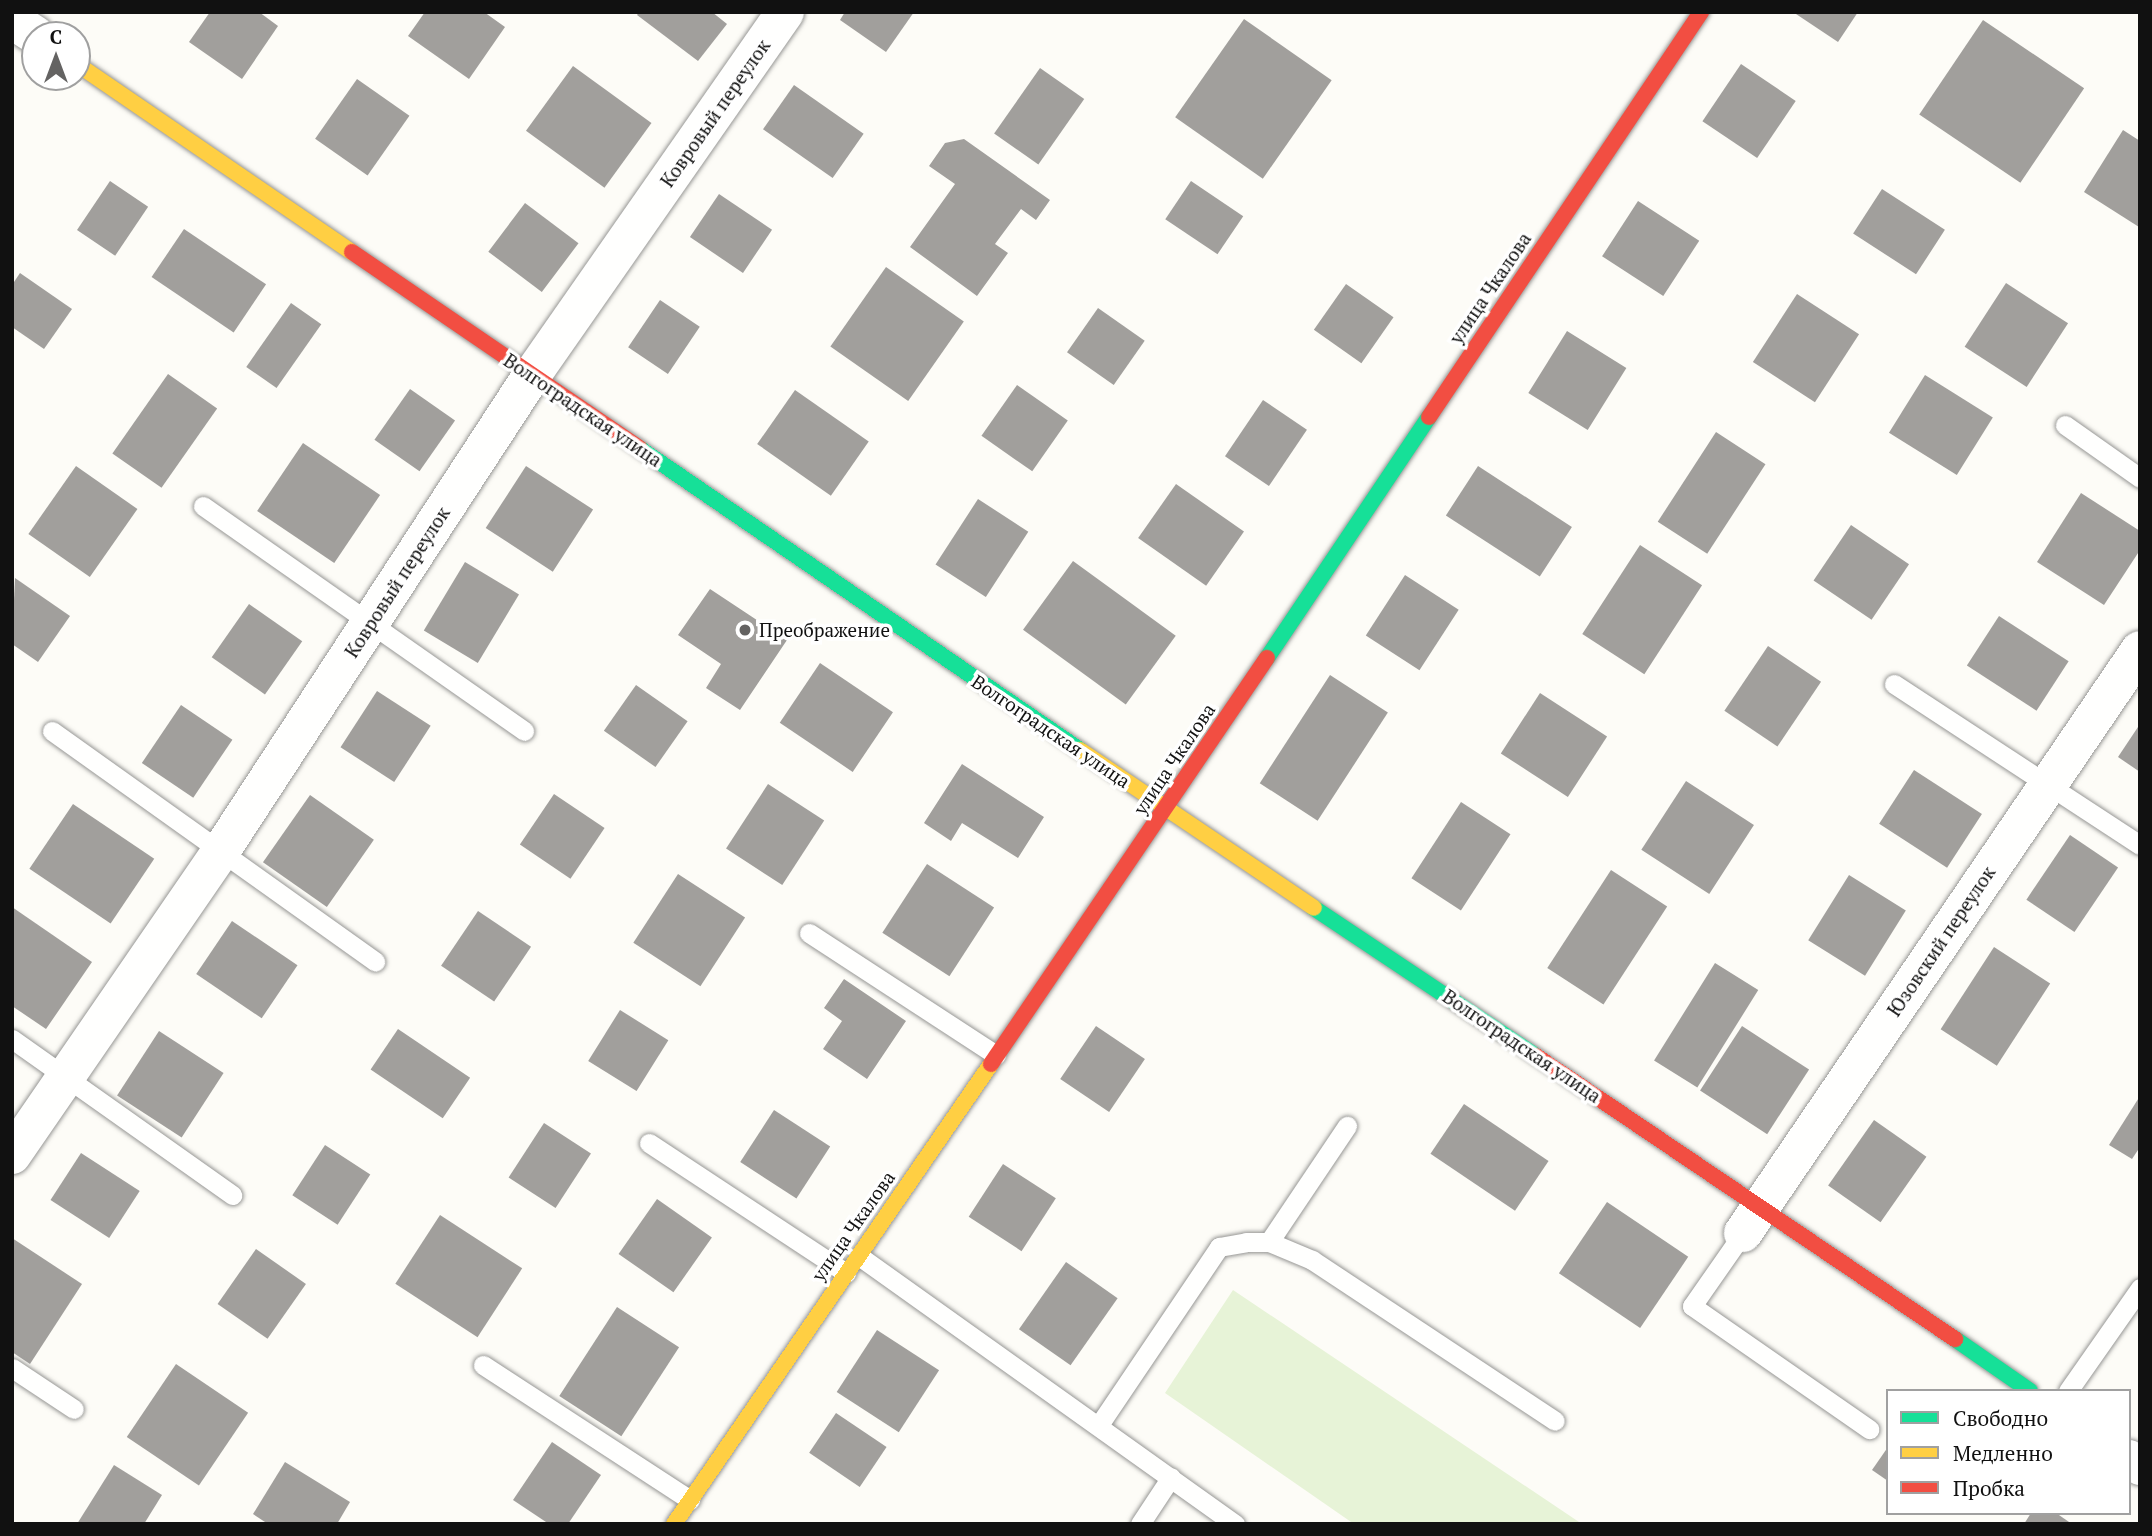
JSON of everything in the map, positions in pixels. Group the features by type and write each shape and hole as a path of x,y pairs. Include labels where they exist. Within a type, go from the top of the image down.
{"street":[{"name":"Ковровый переулок","path":"12,1155 221,851 532,375 785,12"},
{"name":"улица Чкалова","path":"674,1524 1166,808 1701,12"},
{"name":"Волгоградская улица","path":"91,74 1166,808 1752,1220 2027,1389"},
{"name":"Юзовский переулок","path":"1752,1220 2140,650"}],"lane":[{"path":"2065,425 2140,478"},
{"path":"203,506 524,731"},
{"path":"1894,684 2140,845"},
{"path":"52,731 375,961"},
{"path":"809,933 996,1055"},
{"path":"12,1039 232,1195"},
{"path":"1269,1242 1348,1126"},
{"path":"649,1143 846,1273"},
{"path":"1752,1220 1692,1306 1869,1429"},
{"path":"1099,1425 1219,1247 1269,1242 1312,1260 1555,1421"},
{"path":"859,1256 1235,1524"},
{"path":"2069,1389 2140,1288"},
{"path":"483,1365 690,1500"},
{"path":"12,1368 74,1409"},
{"path":"1140,1524 1171,1477"}],"green space":[{"path":"1233,1290 1582,1524 1354,1524 1165,1393"}],"building":[{"path":"210,12 259,12 278,26 242,79 189,42"},
{"path":"425,12 484,12 505,27 469,79 408,36"},
{"path":"639,12 712,12 727,24 698,61 637,15"},
{"path":"845,12 914,12 886,52 840,20"},
{"path":"1793,12 1858,12 1838,42"},
{"path":"1244,19 1332,80 1263,179 1175,117"},
{"path":"1983,20 2084,88 2020,183 1919,115"},
{"path":"1741,64 1796,101 1757,158 1702,121"},
{"path":"573,66 651,123 604,188 526,131"},
{"path":"1040,68 1084,99 1038,165 994,134"},
{"path":"357,79 409,116 368,176 315,139"},
{"path":"794,85 864,134 833,178 763,129"},
{"path":"2123,130 2140,141 2139,227 2084,192"},
{"path":"964,139 1050,200 1036,220 1021,209 995,244 1008,253 977,296 910,247 955,184 929,166 945,143"},
{"path":"110,181 148,207 115,256 77,230"},
{"path":"1191,181 1243,216 1218,254 1165,219"},
{"path":"1882,189 1945,230 1916,274 1853,233"},
{"path":"719,194 772,230 743,273 690,237"},
{"path":"1638,201 1699,241 1663,296 1602,256"},
{"path":"525,203 579,243 542,292 488,252"},
{"path":"184,229 266,284 234,332 152,277"},
{"path":"886,267 964,321 908,401 830,346"},
{"path":"20,273 72,309 44,349 12,327 12,285"},
{"path":"2006,283 2068,323 2027,387 1965,347"},
{"path":"1346,284 1394,317 1361,363 1314,330"},
{"path":"1797,294 1859,334 1815,402 1753,362"},
{"path":"660,300 700,327 668,374 628,347"},
{"path":"291,303 321,324 277,388 246,367"},
{"path":"1098,308 1145,341 1114,385 1067,352"},
{"path":"1567,331 1626,368 1588,430 1528,393"},
{"path":"168,374 217,408 162,488 112,453"},
{"path":"1925,375 1993,417 1957,475 1889,433"},
{"path":"1017,385 1068,421 1032,471 981,436"},
{"path":"410,389 455,421 419,471 374,440"},
{"path":"795,390 869,442 831,496 757,444"},
{"path":"1263,400 1307,430 1269,486 1225,456"},
{"path":"1716,432 1765,464 1707,554 1658,522"},
{"path":"303,443 380,495 334,563 257,511"},
{"path":"76,466 137,509 90,577 28,534"},
{"path":"526,466 593,510 553,572 486,528"},
{"path":"1478,466 1572,527 1540,576 1446,515"},
{"path":"1176,484 1244,532 1206,586 1138,538"},
{"path":"2081,493 2140,531 2140,550 2104,605 2037,562"},
{"path":"978,499 1028,532 986,597 936,564"},
{"path":"1851,525 1909,564 1872,620 1814,581"},
{"path":"1640,545 1702,585 1644,674 1582,634"},
{"path":"1073,561 1176,636 1126,704 1023,630"},
{"path":"465,562 519,594 478,663 424,631"},
{"path":"1405,575 1459,610 1419,670 1366,635"},
{"path":"15,578 70,616 38,662 12,644"},
{"path":"710,589 787,640 740,710 706,688 721,664 678,635"},
{"path":"249,604 302,641 265,695 212,657"},
{"path":"1999,616 2069,661 2036,711 1967,665"},
{"path":"1768,646 1821,682 1777,746 1724,711"},
{"path":"820,663 893,712 853,772 780,723"},
{"path":"1330,675 1388,713 1318,821 1260,783"},
{"path":"636,685 688,721 655,767 604,731"},
{"path":"377,691 431,726 394,782 341,747"},
{"path":"1540,693 1607,737 1568,797 1501,753"},
{"path":"181,705 232,740 193,798 142,763"},
{"path":"2140,724 2140,772 2118,757"},
{"path":"962,764 1044,817 1018,858 962,823 951,841 924,823"},
{"path":"1914,770 1982,814 1947,868 1879,824"},
{"path":"1686,781 1754,825 1709,894 1641,850"},
{"path":"768,784 824,820 782,885 726,849"},
{"path":"554,794 605,828 570,879 520,845"},
{"path":"310,795 374,840 327,907 263,862"},
{"path":"1461,802 1510,834 1461,910 1411,878"},
{"path":"73,804 154,859 111,923 29,869"},
{"path":"2070,835 2118,867 2074,932 2026,900"},
{"path":"927,864 994,908 949,976 882,933"},
{"path":"1611,870 1667,906 1603,1005 1547,968"},
{"path":"678,874 745,918 700,986 633,943"},
{"path":"1849,875 1906,911 1865,976 1808,940"},
{"path":"12,907 92,962 46,1029 12,1006"},
{"path":"478,911 531,947 494,1002 441,966"},
{"path":"232,921 297,965 262,1018 196,974"},
{"path":"1994,947 2050,983 1997,1066 1941,1029"},
{"path":"1715,963 1758,990 1697,1088 1654,1061"},
{"path":"844,979 906,1021 867,1079 823,1049 842,1021 824,1008"},
{"path":"620,1010 668,1040 637,1091 588,1061"},
{"path":"1096,1026 1145,1059 1109,1112 1060,1079"},
{"path":"1742,1026 1809,1070 1767,1134 1700,1091"},
{"path":"398,1029 470,1078 443,1118 371,1070"},
{"path":"159,1031 224,1073 182,1138 117,1096"},
{"path":"2140,1096 2140,1147 2132,1159 2109,1145"},
{"path":"1464,1104 1549,1161 1515,1211 1430,1154"},
{"path":"774,1110 830,1146 796,1198 740,1162"},
{"path":"1874,1120 1926,1157 1881,1222 1828,1186"},
{"path":"544,1123 591,1153 556,1208 509,1178"},
{"path":"325,1145 370,1174 338,1225 292,1195"},
{"path":"81,1153 140,1191 109,1238 51,1200"},
{"path":"1003,1164 1056,1198 1022,1251 969,1217"},
{"path":"657,1199 712,1237 673,1292 619,1254"},
{"path":"1607,1202 1688,1257 1640,1328 1559,1273"},
{"path":"440,1215 522,1268 478,1337 395,1284"},
{"path":"12,1238 82,1284 30,1364 12,1352"},
{"path":"256,1249 306,1284 268,1339 218,1304"},
{"path":"1066,1262 1118,1298 1071,1365 1019,1329"},
{"path":"617,1307 679,1347 621,1436 559,1396"},
{"path":"877,1330 939,1370 899,1432 837,1392"},
{"path":"176,1364 248,1413 199,1486 127,1437"},
{"path":"836,1413 887,1447 860,1487 809,1453"},
{"path":"552,1442 601,1475 568,1524 549,1524 513,1500"},
{"path":"1886,1450 1886,1480 1872,1470"},
{"path":"285,1462 350,1502 337,1524 268,1524 253,1514"},
{"path":"114,1465 162,1495 144,1524 77,1524"},
{"path":"2030,1515 2059,1515 2072,1524 2024,1524"}],"traffic: fast":[{"path":"1267,658 1429,417"},
{"path":"639,448 1080,750"},
{"path":"1314,908 1536,1056"},
{"path":"1955,1339 2027,1389"}],"traffic: slow":[{"path":"91,74 352,252"},
{"path":"1080,750 1314,908"},
{"path":"674,1524 991,1064"}],"traffic: jam":[{"path":"1429,417 1701,12"},
{"path":"352,252 639,448"},
{"path":"991,1064 1267,658"},
{"path":"1536,1056 1955,1339"}],"place":[{"name":"Преображение","path":"745,630"}]}
